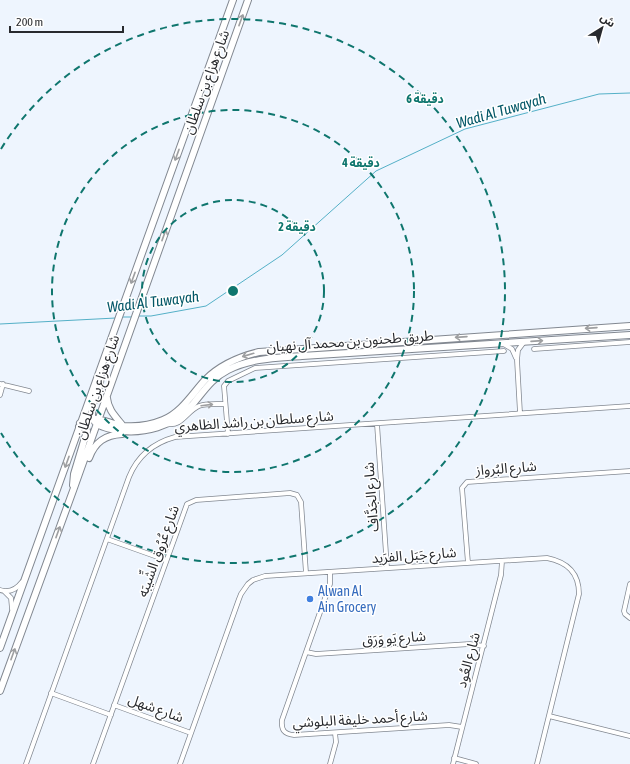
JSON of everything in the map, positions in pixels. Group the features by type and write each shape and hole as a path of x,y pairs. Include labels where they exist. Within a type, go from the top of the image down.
{"main road":[{"name":"شارع هزاع بن سلطان","path":"0,648 233,0"},
{"name":"شارع هزاع بن سلطان","path":"0,691 248,0"},
{"name":"طريق طحنون بن محمد آل نهيان","path":"96,420 123,426 147,424 169,417 184,405 210,375 225,364 238,358 266,351 630,326"},
{"name":"طريق طحنون بن محمد آل نهيان","path":"96,420 117,430 145,431 167,424 183,414 210,383 228,370 254,361 302,356 524,342 629,333"},
{"path":"302,356 302,352 306,350 333,348 348,345"},
{"path":"96,420 92,409 100,382 99,370"},
{"path":"107,396 108,407 123,426"},
{"path":"74,488 74,474 87,430 80,425 87,418 96,420"},
{"path":"74,488 82,478 92,451 100,441 110,435 145,431"}],"street":[{"path":"520,414 517,360 518,350 524,342"},
{"path":"534,349 630,342"},
{"path":"502,343 512,349 517,360"},
{"path":"228,434 223,388 225,383 252,369 504,351"},
{"path":"362,361 366,352"},
{"path":"349,353 352,361"},
{"path":"0,395 1,384 29,391"},
{"path":"167,424 173,425 178,423 201,406 224,404"},
{"name":"شارع سلطان بن راشد الظاهري","path":"26,764 132,469 148,449 175,437 630,406"},
{"name":"شارع الجَدَّاف","path":"377,424 387,568"},
{"name":"شارع البُرواز","path":"468,563 462,488 467,482 630,471"},
{"name":"شارع عُرُوق الشِّيبَه","path":"93,764 185,507 189,502 196,500 290,493 297,495 301,502 306,573"},
{"path":"106,539 166,560"},
{"name":"شارع جَبَل الفرَيد","path":"180,764 239,599 244,588 253,580 264,576 541,558 555,560 571,569 579,585 577,605 537,764"},
{"name":"شارع العُود","path":"453,764 484,646 501,575 502,561"},
{"name":"شارع أحمد خليفة البلوشي","path":"330,572 330,584 282,720 282,730 289,734 335,733 449,725 462,727"},
{"path":"2,591 12,591 18,587 27,574"},
{"path":"630,584 624,611 630,618"},
{"path":"2,591 9,595 12,601 12,616"},
{"name":"شارع يَو وَرَق","path":"306,652 316,654 470,644 484,646"},
{"path":"51,693 111,714"},
{"name":"شارع شهل","path":"114,705 191,732"},
{"path":"549,716 630,736"},
{"path":"330,764 336,742 335,733"},
{"path":"454,758 476,764"}],"waterway":[{"name":"Wadi Al Tuwayah","path":"137,316 151,316 206,306 282,255 376,171 465,129 599,94 630,93"},
{"name":"Wadi Al Tuwayah","path":"121,317 132,317"},
{"name":"Wadi Al Tuwayah","path":"0,324 116,318"}],"place":[{"name":"Alwan Al Ain Grocery","path":"310,599"}]}
